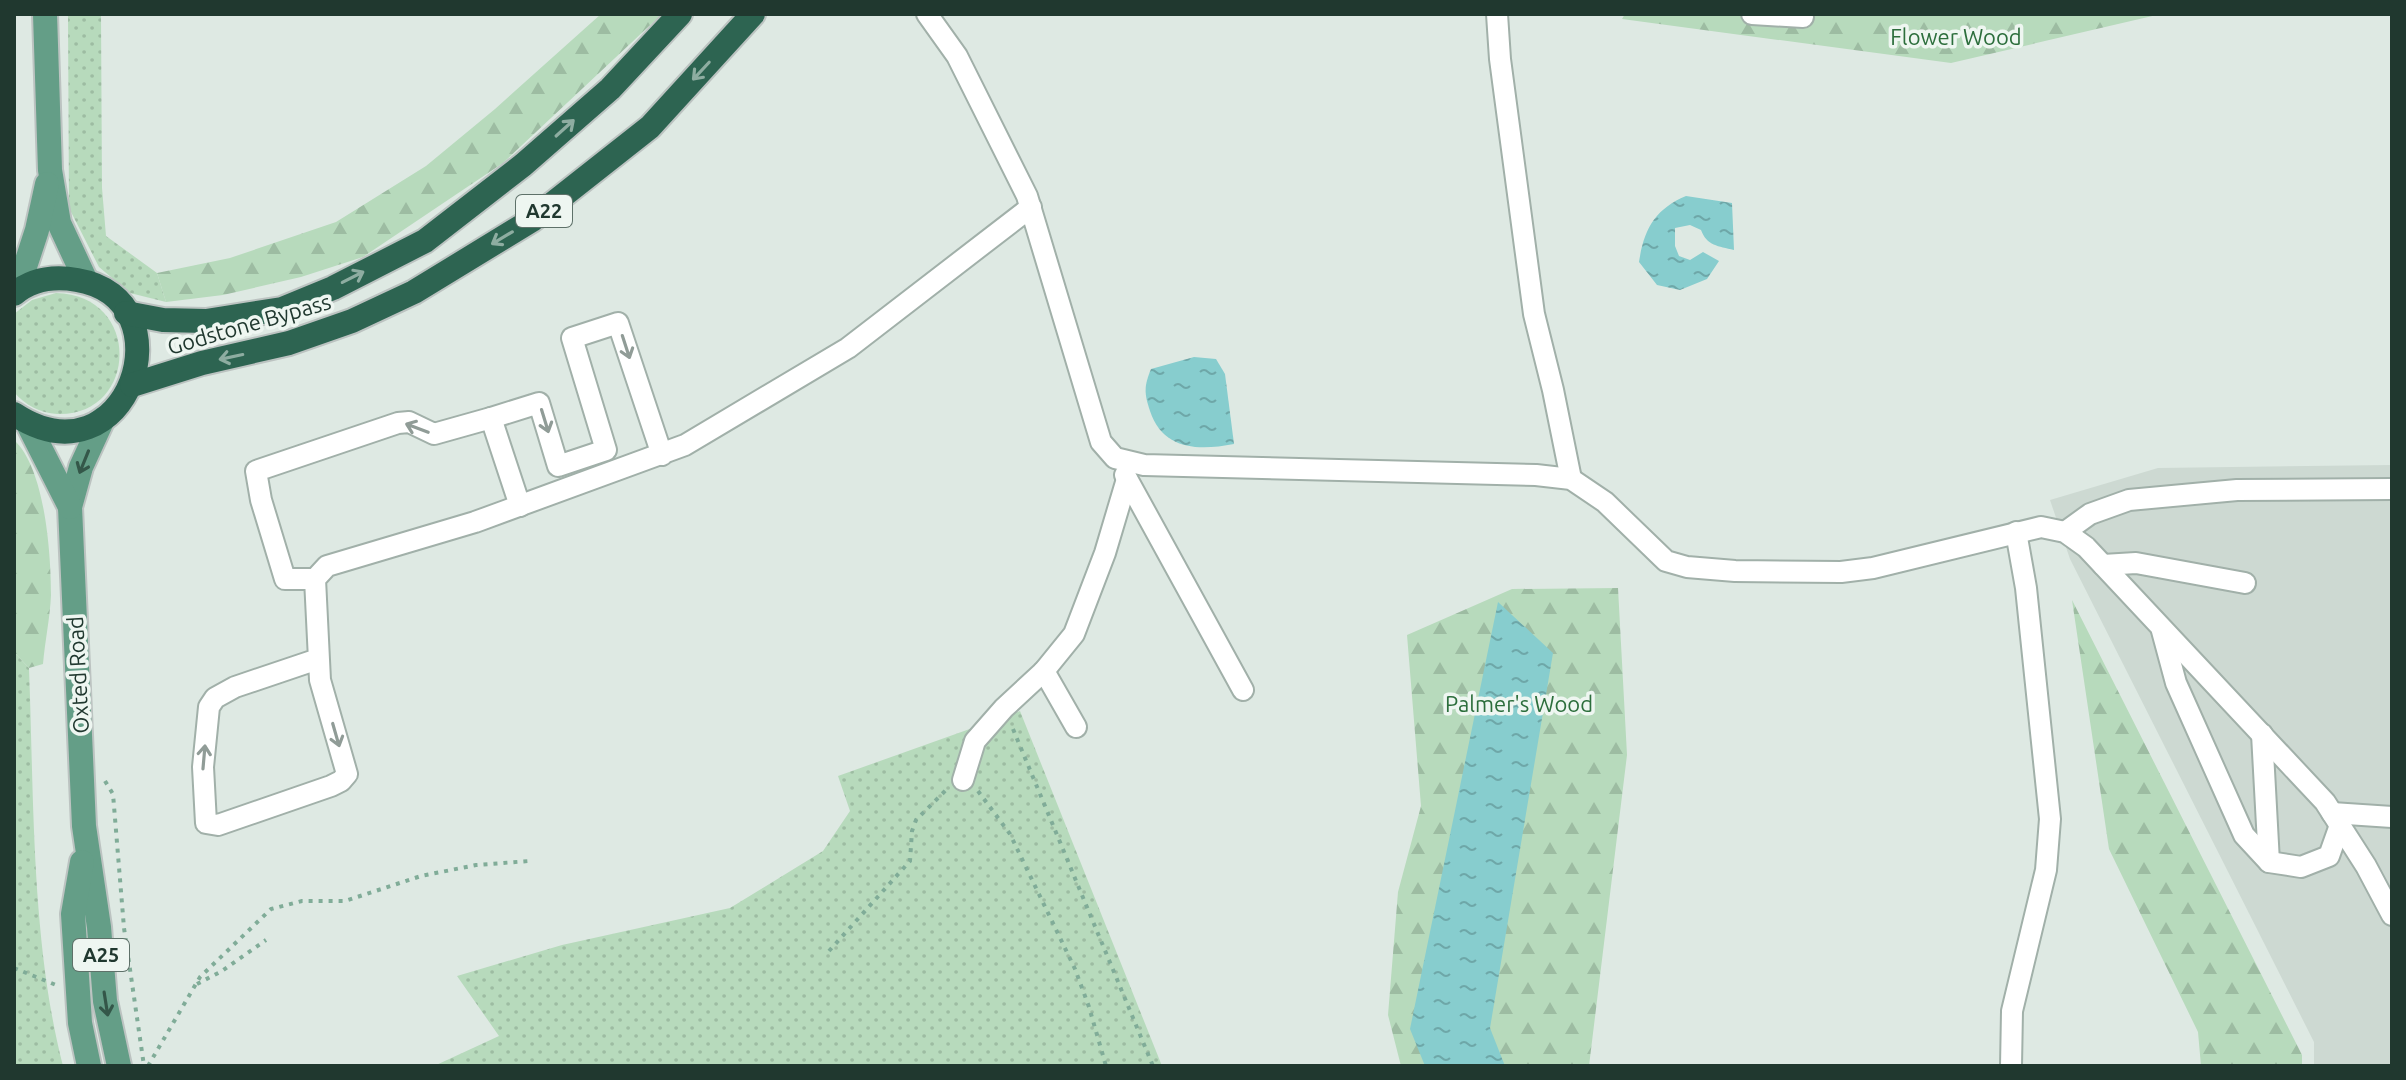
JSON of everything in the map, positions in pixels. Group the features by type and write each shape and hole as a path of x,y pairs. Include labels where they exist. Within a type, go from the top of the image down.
{"highway":[{"name":"Godstone Bypass","path":"126,313 163,320 206,321 282,309 333,288 425,241 523,165 610,89 680,14"},
{"name":"Godstone Bypass","path":"132,385 202,363 289,343 352,321 414,292 532,220 650,127 753,14"},
{"path":"16,293 42,280 63,277 86,281 108,293 126,313 138,349 132,385 119,405 103,419 77,429 58,431 21,419"}],"main road":[{"path":"45,14 50,170 59,223 86,281"},
{"path":"16,293 37,230 50,170"},
{"name":"Oxted Road","path":"21,419 70,507"},
{"name":"Oxted Road","path":"103,419 81,467 70,507 86,844 99,927 105,1001 119,1066"},
{"name":"Oxted Road","path":"86,844 73,914 80,1023 89,1066"}],"lane":[{"path":"927,14 957,56 1031,207 1101,442 1115,458 1243,690"},
{"path":"1497,14 1500,59 1534,314 1571,479"},
{"path":"1752,14 1803,17"},
{"path":"318,659 235,687 215,698 209,707 203,767 206,823 218,825 331,786 347,774 320,680 315,579 327,566 475,522 685,445 848,348 1031,207"},
{"path":"315,579 285,579 261,500 256,471 398,423 409,422 434,434 539,403 558,466 606,450 572,338 618,323 662,455"},
{"path":"491,418 520,506"},
{"path":"1115,458 1144,465 1536,475 1571,479 1605,502 1666,561 1687,567 1735,571 1841,572 1873,568 2041,527 2065,532 2086,547 2325,802 2392,915"},
{"path":"963,780 975,741 1004,708 1044,671 1074,634 1105,553 1127,479"},
{"path":"2065,532 2090,514 2129,500 2237,490 2392,489"},
{"path":"2011,1066 2012,1011 2046,870 2050,819 2026,588 2016,532"},
{"path":"2103,565 2136,563 2245,583"},
{"path":"2160,626 2176,683 2244,835 2269,862 2301,867 2329,856 2336,819"},
{"path":"1044,671 1076,727"},
{"path":"2262,734 2269,862"},
{"path":"2336,819 2392,817"}],"path":[{"path":"1004,708 1153,1066"},
{"path":"829,951 910,861 916,820 948,788 963,780 976,788 1010,834 1075,969 1106,1066"},
{"path":"105,781 113,794 124,928 146,1066"},
{"path":"146,1066 195,985 271,909 302,901 345,901 421,876 476,865 529,861"},
{"path":"195,985 222,971 266,940"},
{"path":"14,968 78,995"}],"shaded area":[{"path":"2392,465 2392,1066 2314,1066 2314,1042 2070,559 2050,500 2158,468"}],"green space":[{"path":"68,14 101,14 102,188 106,236 157,273 166,302 130,293 99,267 69,208"},
{"path":"601,14 662,14 503,163 363,257 301,277 223,295 166,302 157,273 230,258 336,222 426,166"},
{"name":"Flower Wood","path":"1625,14 2161,14 1951,63 1622,19"},
{"path":"56,293 84,299 104,313 116,333 120,355 115,378 103,397 84,410 57,414 33,408 14,392 14,314 32,300"},
{"path":"14,440 33,470 44,512 50,557 50,612 43,664 29,668 14,652"},
{"name":"Palmer's Wood","path":"1618,588 1627,755 1589,1066 1401,1066 1388,1015 1398,892 1421,806 1407,635 1512,589"},
{"path":"2072,600 2302,1055 2302,1066 2201,1066 2198,1032 2109,849"},
{"path":"14,652 29,668 39,920 63,1066 14,1066"},
{"path":"1020,711 1162,1066 434,1066 499,1036 457,976 562,945 730,908 823,851 850,811 838,776"}],"water":[{"path":"1686,196 1732,203 1734,250 1710,242 1701,230 1690,225 1675,228 1675,246 1679,256 1690,260 1703,252 1719,261 1707,279 1680,290 1657,285 1639,262 1644,240 1653,222 1666,207"},
{"path":"1194,357 1216,359 1225,374 1234,444 1208,447 1183,445 1164,434 1150,411 1146,385 1151,369"},
{"path":"1498,602 1553,653 1490,1028 1505,1066 1425,1066 1410,1029"}]}
